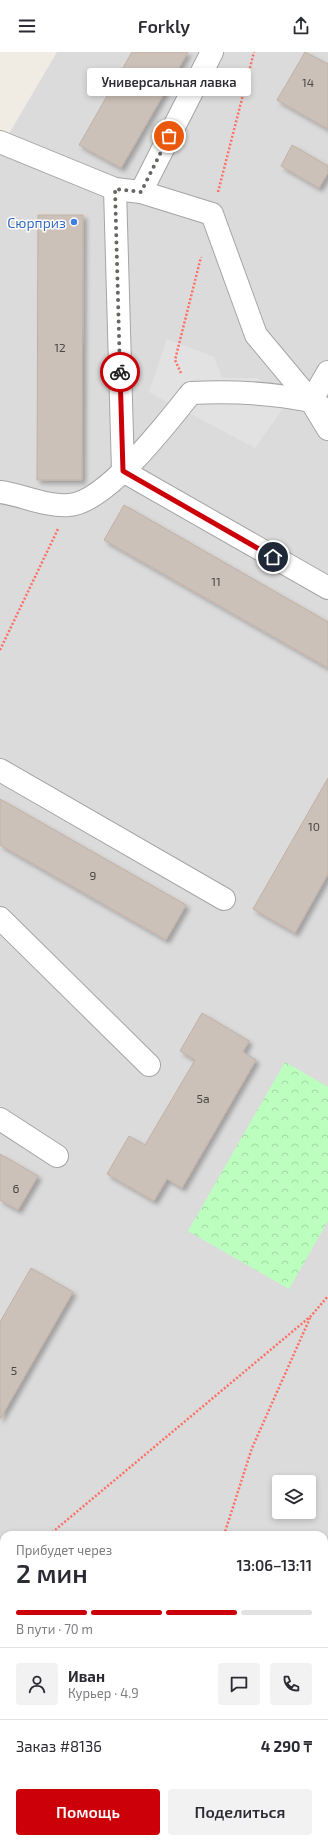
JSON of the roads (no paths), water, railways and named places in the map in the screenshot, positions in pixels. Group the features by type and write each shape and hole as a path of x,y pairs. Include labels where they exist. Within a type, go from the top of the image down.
{"street":[{"path":"141,192 212,52"},
{"path":"0,142 115,189 141,192 212,214 256,335 320,406 328,429"},
{"path":"115,189 123,471"},
{"path":"320,406 328,372"},
{"path":"0,492 69,506 92,498 123,471 163,429 191,393 215,392 285,396 320,406"},
{"path":"123,471 328,588"},
{"path":"0,770 224,899"},
{"path":"0,918 149,1065"},
{"path":"0,1119 57,1156"}],"place":[{"name":"Универсальная лавка","path":"169,136"},
{"name":"Сюрприз","path":"74,222"}]}
